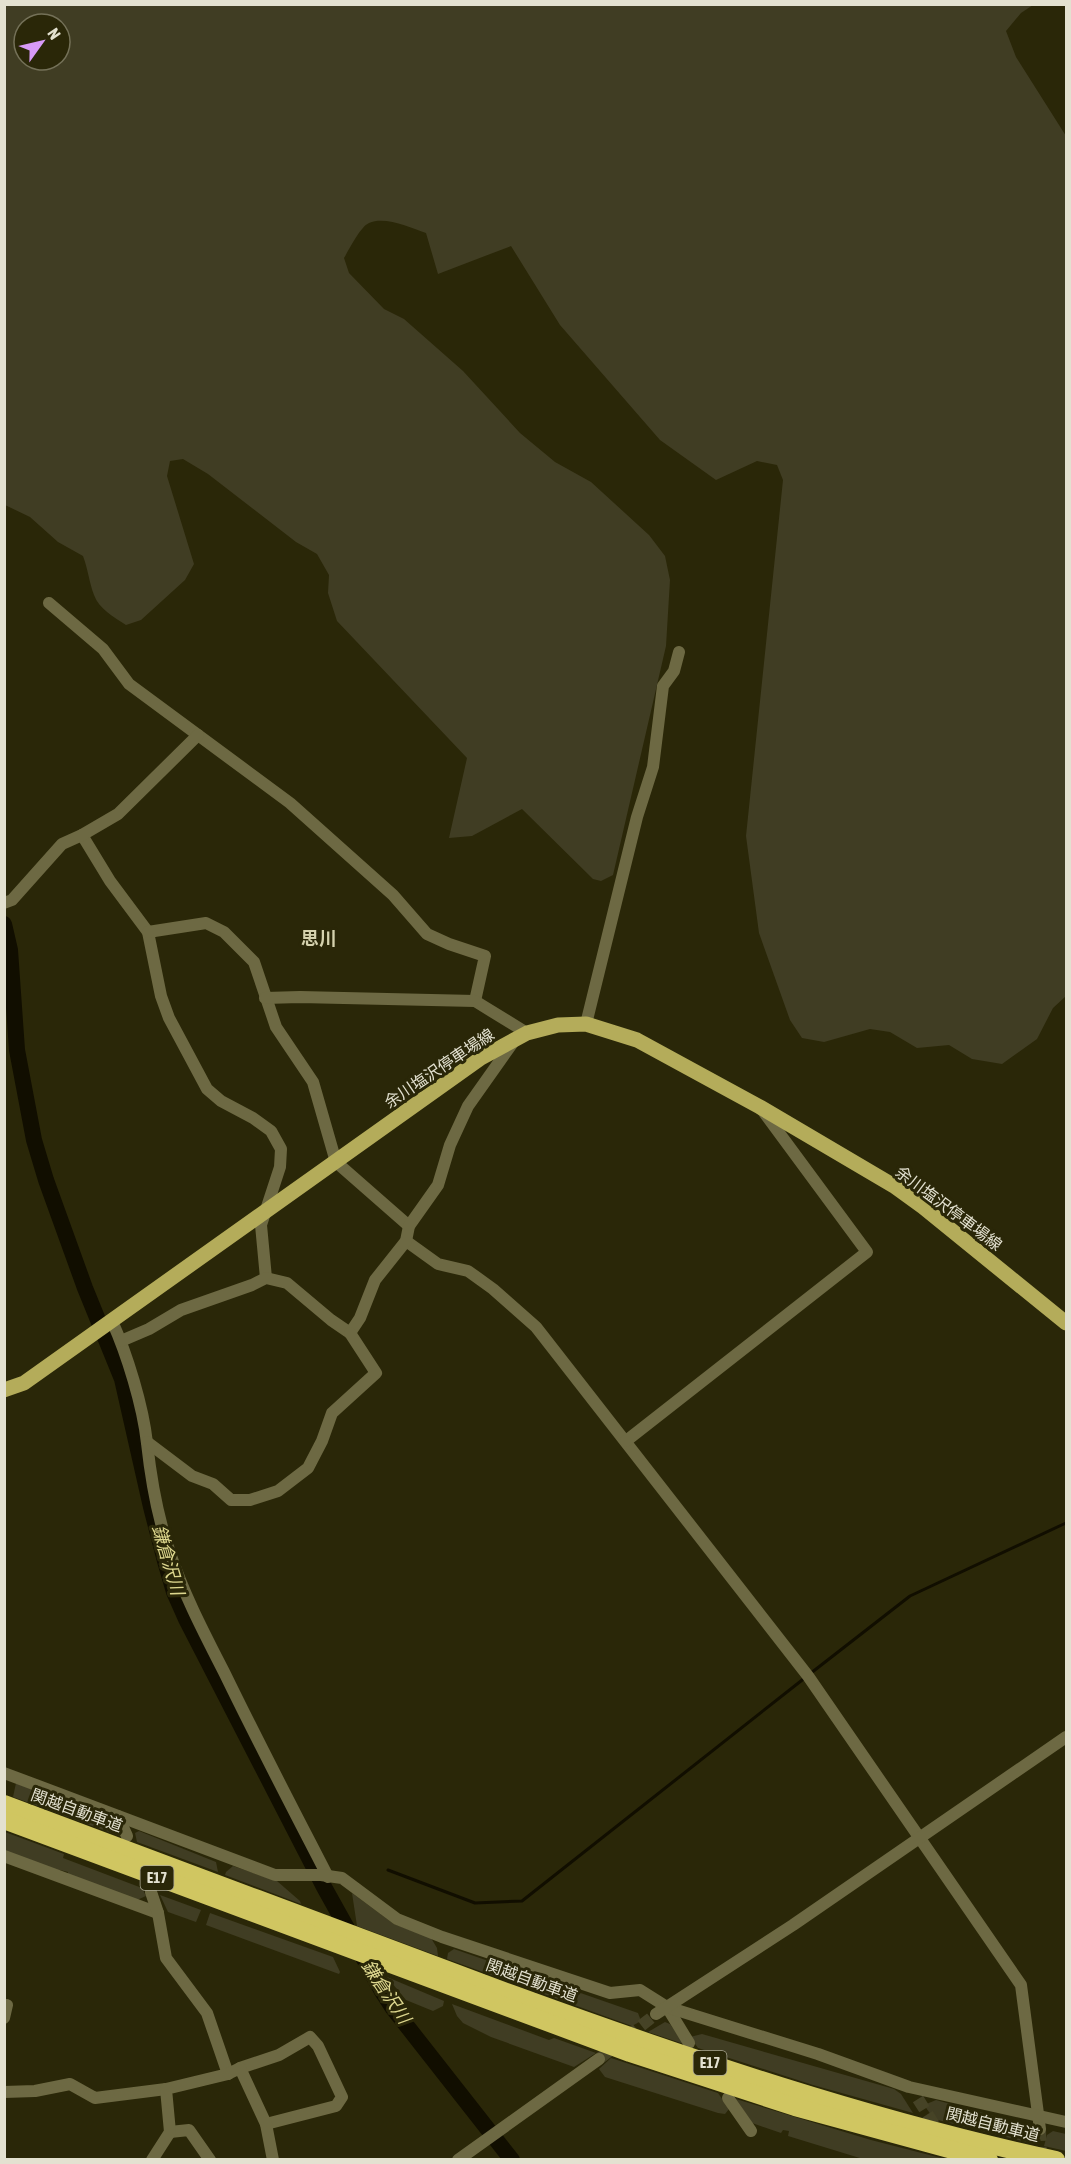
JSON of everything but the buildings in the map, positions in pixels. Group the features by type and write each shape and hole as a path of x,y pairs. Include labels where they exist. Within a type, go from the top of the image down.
{"highway":[{"name":"関越自動車道","path":"4,1804 371,1943 731,2070 880,2115 1056,2160"},
{"name":"E17","path":"4,1820 555,2026 711,2080 875,2130 989,2160"}],"main road":[{"name":"余川塩沢停車場線","path":"4,1390 24,1383 481,1058 520,1036 558,1025 586,1024 637,1040 760,1107 894,1186 1066,1323"}],"street":[{"path":"49,603 103,649 129,684 290,803 393,895 427,934 485,956 475,1001"},
{"path":"586,1024 637,817 653,767 663,686 674,671 679,652"},
{"path":"8,901 62,844 82,835 118,813 198,735"},
{"path":"82,835 110,881 148,932 161,996 169,1018 207,1089 221,1101 253,1118 271,1131 281,1149 280,1167 261,1225 266,1278"},
{"path":"148,932 206,923 224,932 254,962 276,1027 313,1082 336,1162 409,1226"},
{"path":"265,998 475,1001 520,1036 468,1106 450,1145 438,1185 409,1226 406,1241 375,1280 360,1318 350,1333"},
{"path":"626,1441 867,1252 760,1107"},
{"path":"406,1241 438,1264 468,1271 493,1288 536,1327 808,1676 1021,1985 1040,2122"},
{"path":"121,1341 149,1329 181,1310 266,1278 287,1283 350,1333 375,1373 332,1413 322,1442 308,1468 278,1491 250,1500 231,1500 213,1484 192,1476 147,1442"},
{"path":"112,1321 121,1341 134,1384 147,1442 148,1463 156,1503 177,1575 325,1876"},
{"path":"656,2014 793,1925 1066,1737"},
{"path":"4,1773 275,1875 342,1878 397,1919 442,1938 610,1994 640,1990 667,2007 818,2054 909,2087 1040,2122 1066,2122"},
{"path":"118,1816 126,1836"},
{"path":"4,1856 158,1913"},
{"path":"151,1892 158,1913 166,1958 207,2013 228,2074"},
{"path":"4,2018 7,2005"},
{"path":"667,2007 689,2043"},
{"path":"4,2092 35,2091 70,2084 95,2098 165,2089 228,2074 279,2055 310,2037 318,2046 342,2097 336,2106 266,2124"},
{"path":"458,2160 599,2059"},
{"path":"240,2068 266,2124 273,2160"},
{"path":"909,2087 918,2099"},
{"path":"152,2160 170,2132 165,2089"},
{"path":"728,2098 751,2131"},
{"path":"170,2132 189,2130 210,2160"}],"shaded area":[{"path":"4,5 1033,5 1021,13 1006,31 1016,57 1066,136 1066,996 1053,1008 1037,1039 1002,1064 972,1059 949,1045 917,1048 890,1032 870,1029 824,1042 802,1038 790,1020 759,933 746,836 783,480 777,465 757,461 716,480 660,440 560,325 511,246 438,274 426,233 398,224 376,221 362,229 344,258 349,273 384,309 404,319 463,371 520,433 555,462 591,482 649,535 665,556 670,580 666,646 613,875 601,881 593,879 522,809 472,836 449,838 467,758 337,621 328,593 329,575 317,554 296,542 208,474 183,459 170,461 167,476 194,564 185,580 141,620 126,625 107,612 96,600 83,556 58,542 30,517 5,505"},
{"path":"16,1783 113,1820 120,1836 13,1797"},
{"path":"139,1831 216,1862 218,1872 137,1842 135,1833"},
{"path":"5,1832 64,1854 63,1858 142,1888 146,1896 137,1900 67,1876 68,1872 60,1870 59,1873 6,1852"},
{"path":"233,1866 277,1881 301,1904 225,1875"},
{"path":"352,1893 394,1924 431,1938 437,1948 438,1956 357,1926"},
{"path":"160,1895 201,1910 196,1922 168,1912"},
{"path":"210,1913 333,1957 340,1972 339,1974 206,1925"},
{"path":"454,1949 638,2013 641,2021 632,2026 447,1959 448,1953"},
{"path":"387,1977 444,2001 443,2006 433,2011 406,2000"},
{"path":"452,2004 549,2040 554,2038 596,2053 574,2067 491,2037 463,2023"},
{"path":"665,2022 670,2024 684,2044 648,2032"},
{"path":"702,2034 894,2089 901,2094 913,2113 813,2085 698,2048 690,2037"},
{"path":"611,2058 718,2093 729,2109 725,2114 718,2113 605,2077 599,2069"},
{"path":"736,2099 871,2140 945,2159 863,2159 788,2136 789,2131 783,2130 781,2133 752,2123"},
{"path":"936,2100 1023,2124 1032,2132 1034,2144 934,2119 924,2105"},
{"path":"1053,2131 1066,2134 1066,2151 1044,2146 1047,2135"}],"waterway":[{"name":"鎌倉沢川","path":"4,924 10,950 17,1050 34,1140 85,1288 122,1379 151,1507 174,1592 324,1887 383,1993 512,2160"},
{"path":"811,1673 910,1596 1066,1523"},
{"path":"388,1870 475,1903 522,1901 806,1677"}],"tunnel":[{"path":"599,2059 656,2014"},
{"path":"918,2099 940,2134"},
{"path":"1040,2129 1041,2160"}],"district":[{"name":"思川","path":"319,939"}]}
